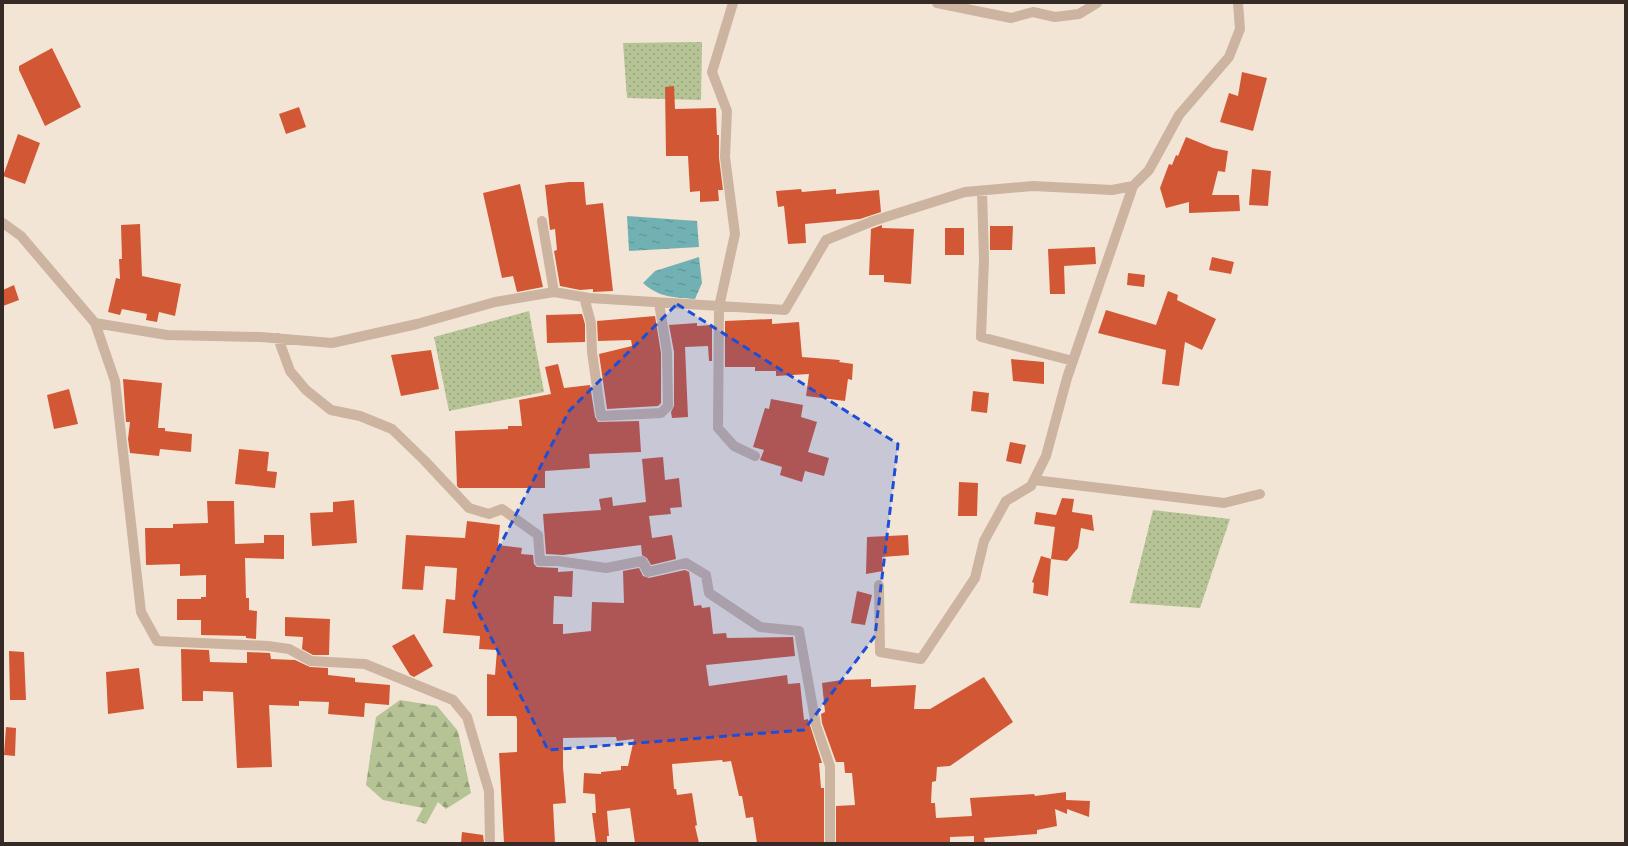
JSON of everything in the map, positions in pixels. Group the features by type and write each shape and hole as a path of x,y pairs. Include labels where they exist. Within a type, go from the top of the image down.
{"street":[{"path":"733,3 712,72 727,111 725,157 735,234 719,307 718,428 734,446 755,456"},
{"path":"937,3 1011,18 1033,12 1055,18 1079,14 1097,3"},
{"path":"879,585 880,652 921,659 975,578 984,541 1006,502 1031,486 1046,456 1073,361 1133,186 1149,170 1179,115 1229,57 1240,29 1238,3"},
{"path":"95,323 167,335 278,338 332,343 417,324 495,302 554,292 584,298 784,310 826,240 895,214 965,192 1033,186 1112,190 1133,186"},
{"path":"982,191 984,259 981,337 1073,361"},
{"path":"542,220 554,292"},
{"path":"3,223 21,236 95,323 115,382 141,612 157,641 268,646 289,649 312,661 365,664 454,700 467,717 488,791 490,843"},
{"path":"584,298 591,323 592,352 601,416 662,413 668,406 667,352 659,303"},
{"path":"278,338 290,371 306,390 331,410 360,416 392,429 424,460 469,508 489,514 502,509 538,535 540,561 558,561 606,568 642,561 648,572 686,563 706,575 709,593 760,627 799,631 816,725 830,766 830,843"},
{"path":"1034,480 1224,503 1260,494"}],"highlighted area":[{"path":"677,304 898,444 875,636 804,730 548,750 472,600 569,411"}],"green space":[{"path":"702,42 701,100 627,98 623,43"},
{"path":"529,311 544,392 449,411 434,337"},
{"path":"1153,510 1230,519 1200,608 1130,603"},
{"path":"400,700 437,706 458,731 471,793 446,809 438,802 426,824 416,821 423,808 383,800 366,785 376,717"}],"water":[{"path":"627,216 697,221 699,247 629,251"},
{"path":"699,257 702,283 695,299 667,296 655,292 643,283 655,271"}],"building":[{"path":"52,48 81,107 45,126 19,70 19,66"},
{"path":"1242,72 1267,78 1253,131 1220,122 1229,93 1238,96"},
{"path":"674,86 675,109 716,108 717,135 719,135 719,158 723,190 718,190 719,201 700,202 700,191 690,192 688,156 666,156 665,87"},
{"path":"299,107 306,127 286,134 279,114"},
{"path":"18,134 40,143 25,184 3,176"},
{"path":"1186,137 1213,148 1228,151 1225,172 1218,171 1212,195 1239,195 1240,211 1189,213 1189,202 1166,208 1160,188 1169,164 1172,165 1176,155 1178,156"},
{"path":"1252,169 1271,171 1268,206 1249,205"},
{"path":"584,182 586,205 603,203 613,291 593,292 593,289 580,290 560,286 554,251 557,250 555,229 550,230 545,185"},
{"path":"520,184 543,287 517,292 513,276 502,278 483,193"},
{"path":"801,189 802,192 836,189 836,194 879,190 881,212 860,219 805,224 806,243 788,244 784,206 778,207 776,191"},
{"path":"140,224 142,276 181,284 175,316 159,312 157,322 146,320 147,314 122,309 120,315 108,312 116,278 120,279 119,259 122,259 121,225"},
{"path":"882,225 882,228 914,229 911,284 884,282 884,275 869,275 871,229"},
{"path":"990,226 1013,226 1012,250 990,250"},
{"path":"945,228 964,228 964,255 945,255"},
{"path":"1095,247 1096,264 1064,266 1065,294 1050,294 1048,249"},
{"path":"1212,257 1234,262 1231,274 1209,270"},
{"path":"1128,273 1145,275 1144,287 1127,285"},
{"path":"14,285 19,300 3,306 3,290"},
{"path":"1168,291 1178,295 1177,300 1216,319 1202,350 1185,342 1179,386 1162,384 1166,350 1098,333 1106,310 1156,325"},
{"path":"582,314 585,324 585,342 547,343 546,315"},
{"path":"655,316 661,353 661,403 658,406 607,409 599,354 632,346 631,340 598,341 597,321"},
{"path":"772,319 772,324 799,322 802,357 840,360 839,362 853,364 852,380 848,379 845,401 806,396 809,374 776,376 776,371 755,371 755,367 725,367 725,321"},
{"path":"697,323 697,326 712,325 712,361 709,361 708,346 685,347 688,417 672,418 671,412 674,406 674,352 669,325"},
{"path":"431,350 439,389 401,396 391,355"},
{"path":"1011,359 1044,362 1044,384 1013,381"},
{"path":"558,364 564,388 590,385 595,417 598,422 639,421 641,452 589,454 590,468 545,471 545,488 459,488 457,486 455,431 508,429 508,426 522,426 519,400 551,394 545,367"},
{"path":"123,379 162,383 158,428 165,428 165,431 192,434 191,452 160,449 159,456 130,453 128,439 130,422 126,422"},
{"path":"69,389 78,424 54,429 47,395"},
{"path":"973,391 989,393 987,413 971,411"},
{"path":"771,399 803,405 801,417 817,422 808,452 829,458 824,476 805,471 802,482 780,475 782,467 760,460 764,450 753,447 765,408 769,409"},
{"path":"1010,442 1026,445 1021,464 1006,461"},
{"path":"239,449 269,452 267,471 277,472 275,488 235,484"},
{"path":"663,457 665,480 679,478 682,507 670,508 671,514 649,516 652,538 672,535 676,559 651,565 647,558 642,555 641,545 563,555 546,554 543,514 601,510 599,499 612,497 613,506 646,502 642,459"},
{"path":"959,482 978,483 977,516 958,516"},
{"path":"1062,498 1074,499 1072,512 1092,515 1094,531 1081,528 1078,548 1067,561 1051,559 1055,527 1034,524 1036,512 1056,515"},
{"path":"354,500 357,543 312,546 310,513 333,512 333,502"},
{"path":"207,501 234,501 235,544 264,543 264,535 284,535 284,559 245,558 246,598 249,598 249,610 257,611 256,639 246,638 246,636 201,635 201,620 177,620 177,599 201,599 201,597 206,597 206,575 180,576 180,564 146,565 145,528 173,528 173,524 208,523"},
{"path":"467,521 500,525 498,545 522,548 521,554 533,555 534,564 537,567 558,568 558,572 573,571 572,597 554,596 553,624 563,624 563,634 591,631 592,602 624,603 623,571 639,568 643,576 649,578 685,570 689,572 694,606 701,605 702,608 710,607 713,634 726,633 727,638 793,637 795,656 706,665 709,686 787,675 788,684 800,683 804,720 808,719 822,763 819,763 821,788 824,788 824,843 757,843 753,817 746,818 742,796 739,796 731,761 723,762 722,760 672,764 674,789 676,789 677,795 692,793 697,825 695,826 699,843 635,843 630,808 607,811 609,836 607,836 607,843 596,843 592,813 596,813 595,794 583,793 584,773 601,774 601,772 621,770 621,766 628,766 634,739 617,741 616,737 563,738 563,767 566,803 553,804 555,843 504,843 499,753 517,752 517,719 516,716 487,716 487,674 495,675 497,650 479,649 480,636 443,633 446,599 455,600 457,568 425,566 423,590 402,589 406,535 465,538"},
{"path":"908,535 909,555 882,557 883,571 866,574 867,537"},
{"path":"1041,556 1051,559 1048,596 1033,593 1034,583 1032,582"},
{"path":"857,591 872,595 865,625 851,623"},
{"path":"285,617 330,619 329,655 313,655 302,649 303,637 285,636"},
{"path":"414,634 433,666 414,677 410,675 392,646"},
{"path":"181,649 209,650 210,662 247,663 247,652 270,653 271,659 295,660 310,667 328,668 328,675 355,678 355,682 390,685 389,705 365,703 364,717 328,714 329,702 299,701 299,706 269,705 272,767 237,768 233,692 203,691 203,701 182,701"},
{"path":"9,651 24,652 26,700 10,700"},
{"path":"139,668 144,709 108,714 106,672"},
{"path":"984,677 1013,722 950,766 937,767 936,781 932,782 931,803 935,803 936,818 972,816 970,798 1034,794 1035,796 1066,792 1066,800 1090,801 1089,817 1067,809 1067,814 1055,809 1057,826 1037,830 1037,834 984,838 985,843 974,843 974,836 950,837 950,843 836,843 836,806 855,805 852,773 845,773 844,762 836,762 822,723 821,714 825,712 822,683 842,680 871,679 871,687 916,685 914,709 930,709"},
{"path":"6,727 16,728 15,756 4,755"},
{"path":"462,832 483,835 484,843 461,843"}]}
